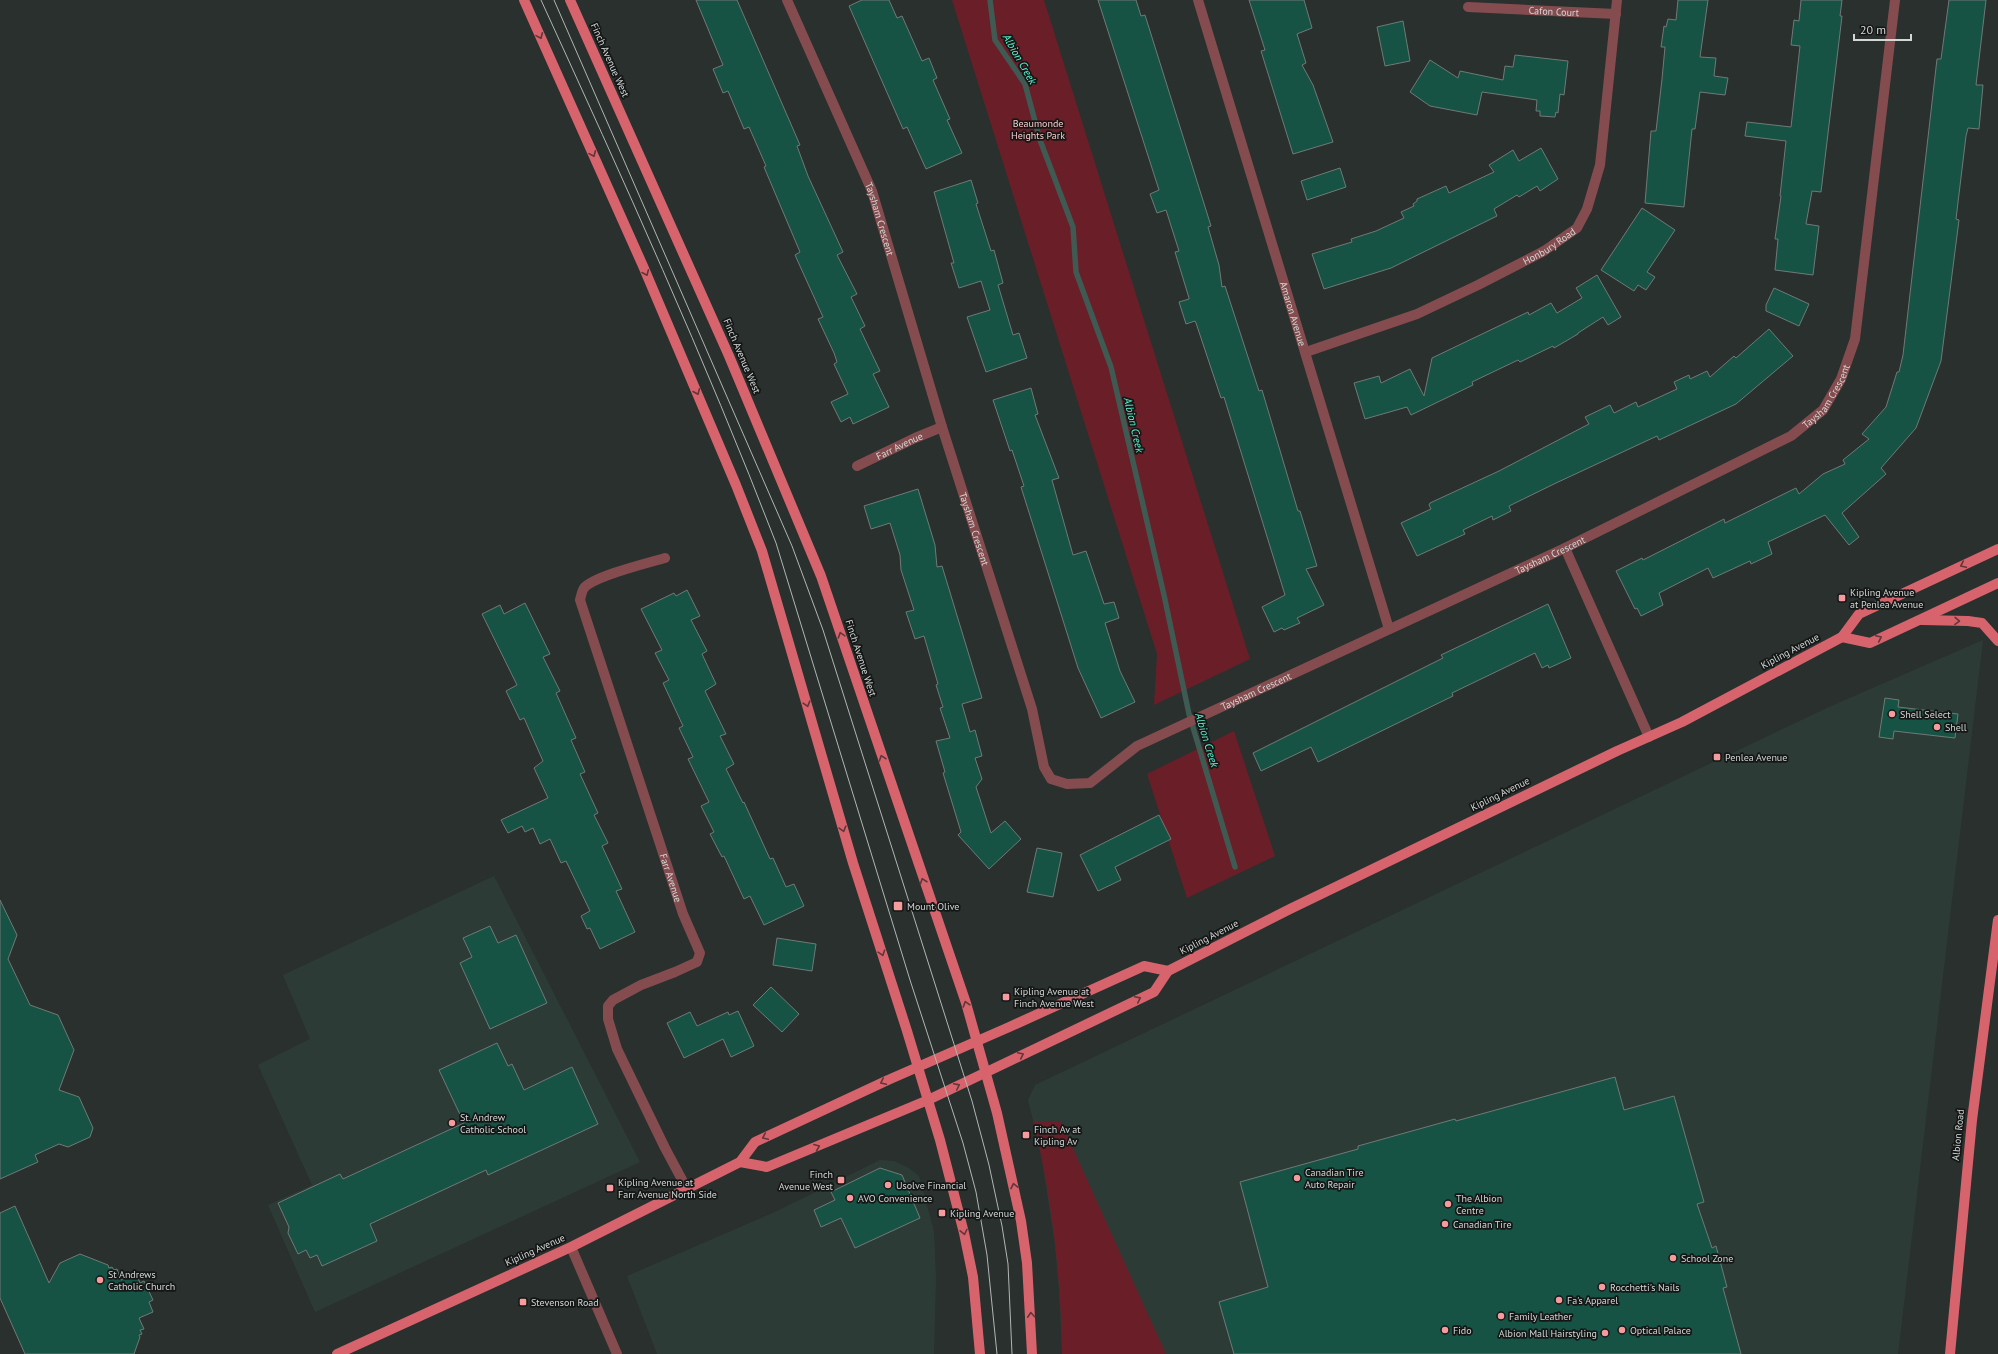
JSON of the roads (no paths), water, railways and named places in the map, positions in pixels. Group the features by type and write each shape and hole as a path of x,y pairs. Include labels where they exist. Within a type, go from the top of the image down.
{"main road":[{"path":"524,0 643,266 736,485 762,551 853,863 928,1100 964,1233 973,1277 980,1354"},
{"name":"Finch Avenue West","path":"570,0 729,356 821,576 966,1003 986,1072 997,1113 1021,1221 1027,1263 1032,1354"},
{"name":"Kipling Avenue","path":"740,1162 767,1167 928,1100 1154,992 1168,971 1290,909 1682,722 1842,637 1858,614 1998,549"},
{"path":"1842,637 1870,643 1998,584"},
{"path":"1918,620 1968,621 1982,623 1998,641"},
{"name":"Albion Road","path":"1950,1354 1972,1120 1998,920"},
{"name":"Kipling Avenue","path":"337,1354 571,1247 740,1162 755,1142 918,1066 1144,966 1168,971"}],"street":[{"name":"Taysham Crescent","path":"787,0 872,191 942,427 1032,709 1044,767 1051,779 1067,784 1090,782 1137,746 1389,628 1565,548 1791,436 1823,410 1841,379 1855,339 1895,0"},
{"name":"Amaron Avenue","path":"1198,0 1389,628"},
{"name":"Honbury Road","path":"1306,352 1417,314 1544,251 1577,228 1587,210 1600,165 1617,0"},
{"name":"Cafon Court","path":"1468,7 1616,14"},
{"name":"Farr Avenue","path":"857,466 915,438 942,427"},
{"path":"1565,548 1649,737"},
{"name":"Farr Avenue","path":"664,558 593,582 585,588 580,600 683,914 700,953 697,962 642,985 613,1000 608,1006 608,1019 617,1049 665,1148 687,1189"},
{"path":"571,1247 617,1354"}],"waterway":[{"name":"Albion Creek","path":"990,0 995,40 1025,84 1040,140 1073,227 1076,272 1111,367 1164,595 1189,714 1235,867"}],"tram line":[{"path":"541,0 633,202 692,338 776,543 910,980 963,1143 976,1192 987,1255 997,1354"},
{"path":"554,0 792,546 823,630 972,1101 989,1165 1002,1226 1008,1264 1012,1354"}],"place":[{"name":"Kipling Avenue at Penlea Avenue","path":"1842,598"},
{"name":"Shell Select","path":"1892,714"},
{"name":"Shell","path":"1937,727"},
{"name":"Penlea Avenue","path":"1717,757"},
{"name":"Mount Olive","path":"898,906"},
{"name":"Kipling Avenue at Finch Avenue West","path":"1006,997"},
{"name":"St. Andrew Catholic School","path":"452,1123"},
{"name":"Finch Av at Kipling Av","path":"1026,1135"},
{"name":"Canadian Tire Auto Repair","path":"1297,1178"},
{"name":"Finch Avenue West","path":"841,1180"},
{"name":"Usolve Financial","path":"888,1185"},
{"name":"Kipling Avenue at Farr Avenue North Side","path":"610,1188"},
{"name":"AVO Convenience","path":"850,1198"},
{"name":"The Albion Centre","path":"1448,1204"},
{"name":"Kipling Avenue","path":"942,1213"},
{"name":"Canadian Tire","path":"1445,1224"},
{"name":"School Zone","path":"1673,1258"},
{"name":"St Andrews Catholic Church","path":"100,1280"},
{"name":"Rocchetti's Nails","path":"1602,1287"},
{"name":"Fa's Apparel","path":"1559,1300"},
{"name":"Stevenson Road","path":"523,1302"},
{"name":"Family Leather","path":"1501,1316"},
{"name":"Fido","path":"1445,1330"},
{"name":"Optical Palace","path":"1622,1330"},
{"name":"Albion Mall Hairstyling","path":"1605,1333"}],"park label":[{"name":"Beaumonde Heights Park","path":"1038,128"}]}
